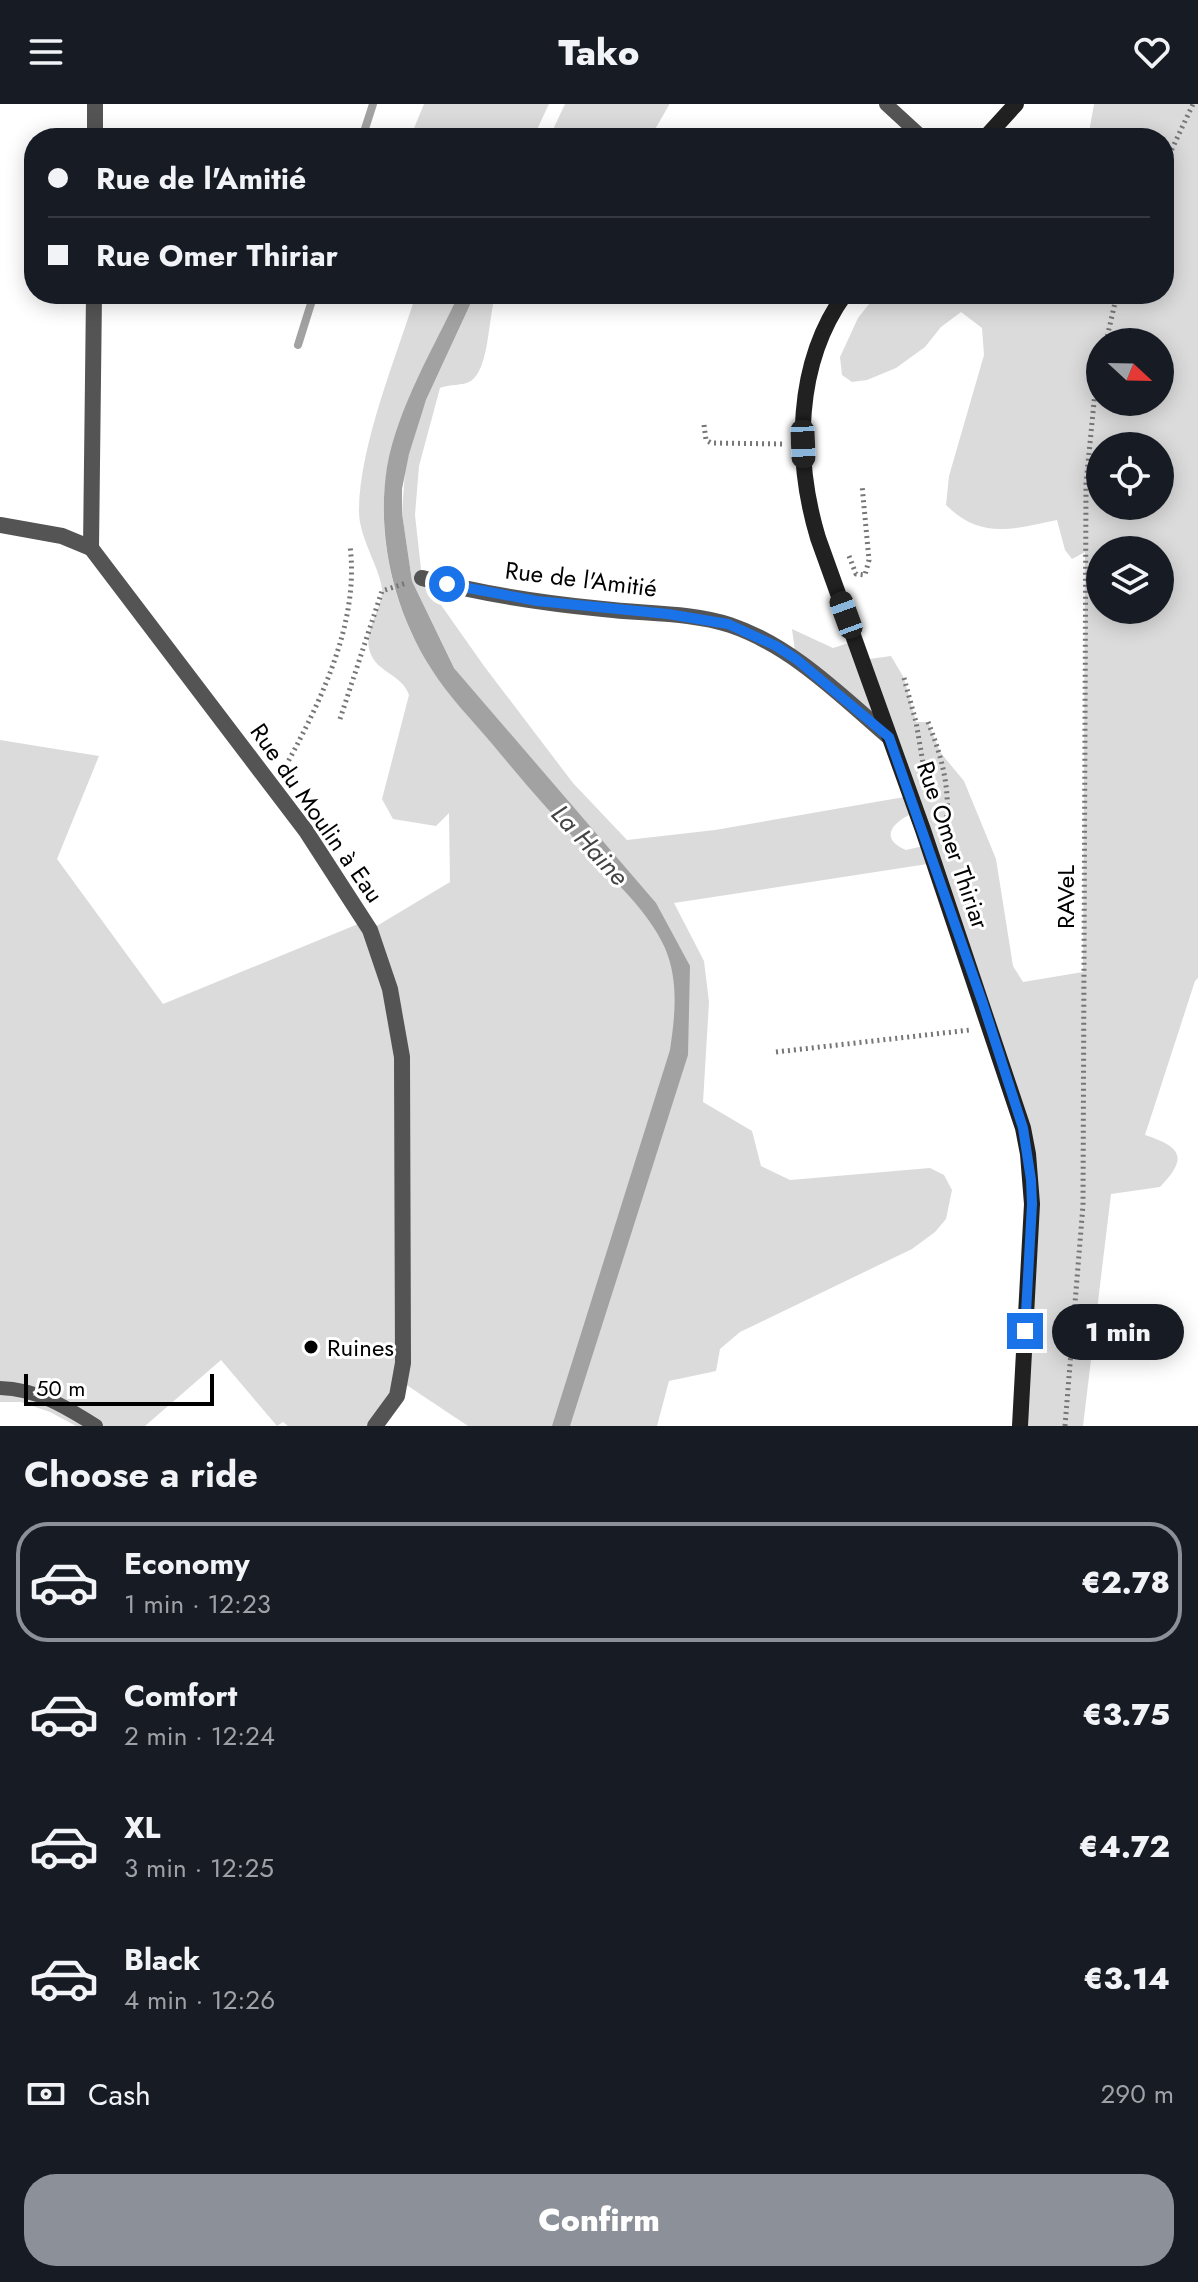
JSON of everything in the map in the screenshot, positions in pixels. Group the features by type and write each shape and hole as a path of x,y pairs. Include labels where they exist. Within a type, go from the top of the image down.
{"street":[{"path":"95,104 95,128"},
{"path":"994,128 1016,104"},
{"path":"0,525 62,536 91,548 94,304"},
{"name":"Rue Omer Thiriar","path":"839,304 827,324 812,362 804,410 805,489 810,514 991,1028 1023,1128 1031,1180 1020,1426"},
{"name":"Rue du Moulin à Eau","path":"91,548 327,860 370,930 390,989 402,1057 403,1363 397,1396 375,1426"},
{"name":"Rue de l'Amitié","path":"422,578 537,601 668,614 728,624 776,646 796,659 889,737"}],"lane":[{"path":"886,104 912,128"},
{"path":"0,1388 39,1395 59,1403 96,1426"}],"path":[{"path":"1174,145 1193,104"},
{"path":"1109,328 1115,304"},
{"name":"RAVeL","path":"1065,1426 1083,1205 1086,484 1093,416"},
{"path":"704,425 706,440 711,443 803,444"},
{"path":"846,549 856,574 865,575 869,560 862,485"},
{"path":"274,788 316,702 344,624 352,587 350,546"},
{"path":"340,719 382,591"},
{"path":"928,722 943,764 947,820 944,833"},
{"path":"776,1052 991,1028"}],"shaded area":[{"path":"424,104 549,104 538,128 414,128"},
{"path":"565,104 669,104 656,128 554,128"},
{"path":"1094,104 1198,104 1198,978 1145,1135 1173,1149 1177,1154 1175,1168 1160,1187 1111,1194 1083,1426 1020,1426 1031,1180 934,863 674,903 704,961 709,1002 703,1102 752,1131 761,1166 790,1180 930,1168 944,1175 952,1190 946,1219 935,1232 912,1249 740,1332 720,1349 716,1371 669,1381 657,1426 468,1426 402,1382 375,1426 288,1426 283,1422 277,1426 221,1360 145,1426 76,1426 50,1412 21,1402 0,1402 0,740 99,756 57,859 163,1004 363,922 370,930 450,882 449,813 436,826 393,819 382,799 409,695 401,682 378,665 370,652 370,629 381,600 382,585 363,534 359,512 365,459 372,431 413,304 454,304 406,406 387,473 385,532 396,591 418,646 440,681 569,836 589,827 454,668 412,581 402,513 405,470 413,434 426,400 470,304 493,304 485,353 482,365 471,381 440,388 419,466 415,515 422,578 573,783 627,840 715,830 910,796 889,737 796,659 792,629 833,648 855,641 862,660 891,656 904,678 916,722 928,722 940,752 964,781 996,859 1013,966 1023,982 1083,972 1085,552 1072,559 1065,550 1057,520 1012,528 985,528 959,516 946,505 949,476 984,355 982,328 961,312 941,327 925,347 896,368 867,380 852,382 842,375 840,357 858,318 869,304 1174,304 1174,128 1090,128","holes":["916,812 928,845 906,850 892,840 892,829"]}],"water":[{"name":"La Haine","path":"454,304 470,304 426,400 409,454 402,489 402,513 412,581 454,668 656,903 690,966 688,1055 570,1426 552,1426 670,1050 674,986 665,948 649,921 446,690 407,623 386,546 384,493 387,467 399,422"}],"waterway":[{"path":"365,128 373,104"},
{"path":"298,345 311,304"}],"place":[{"name":"Ruines","path":"311,1347"}],"route":[{"path":"447,584 537,601 668,614 728,624 776,646 796,659 889,737 1023,1128 1032,1204 1025,1331"}]}
